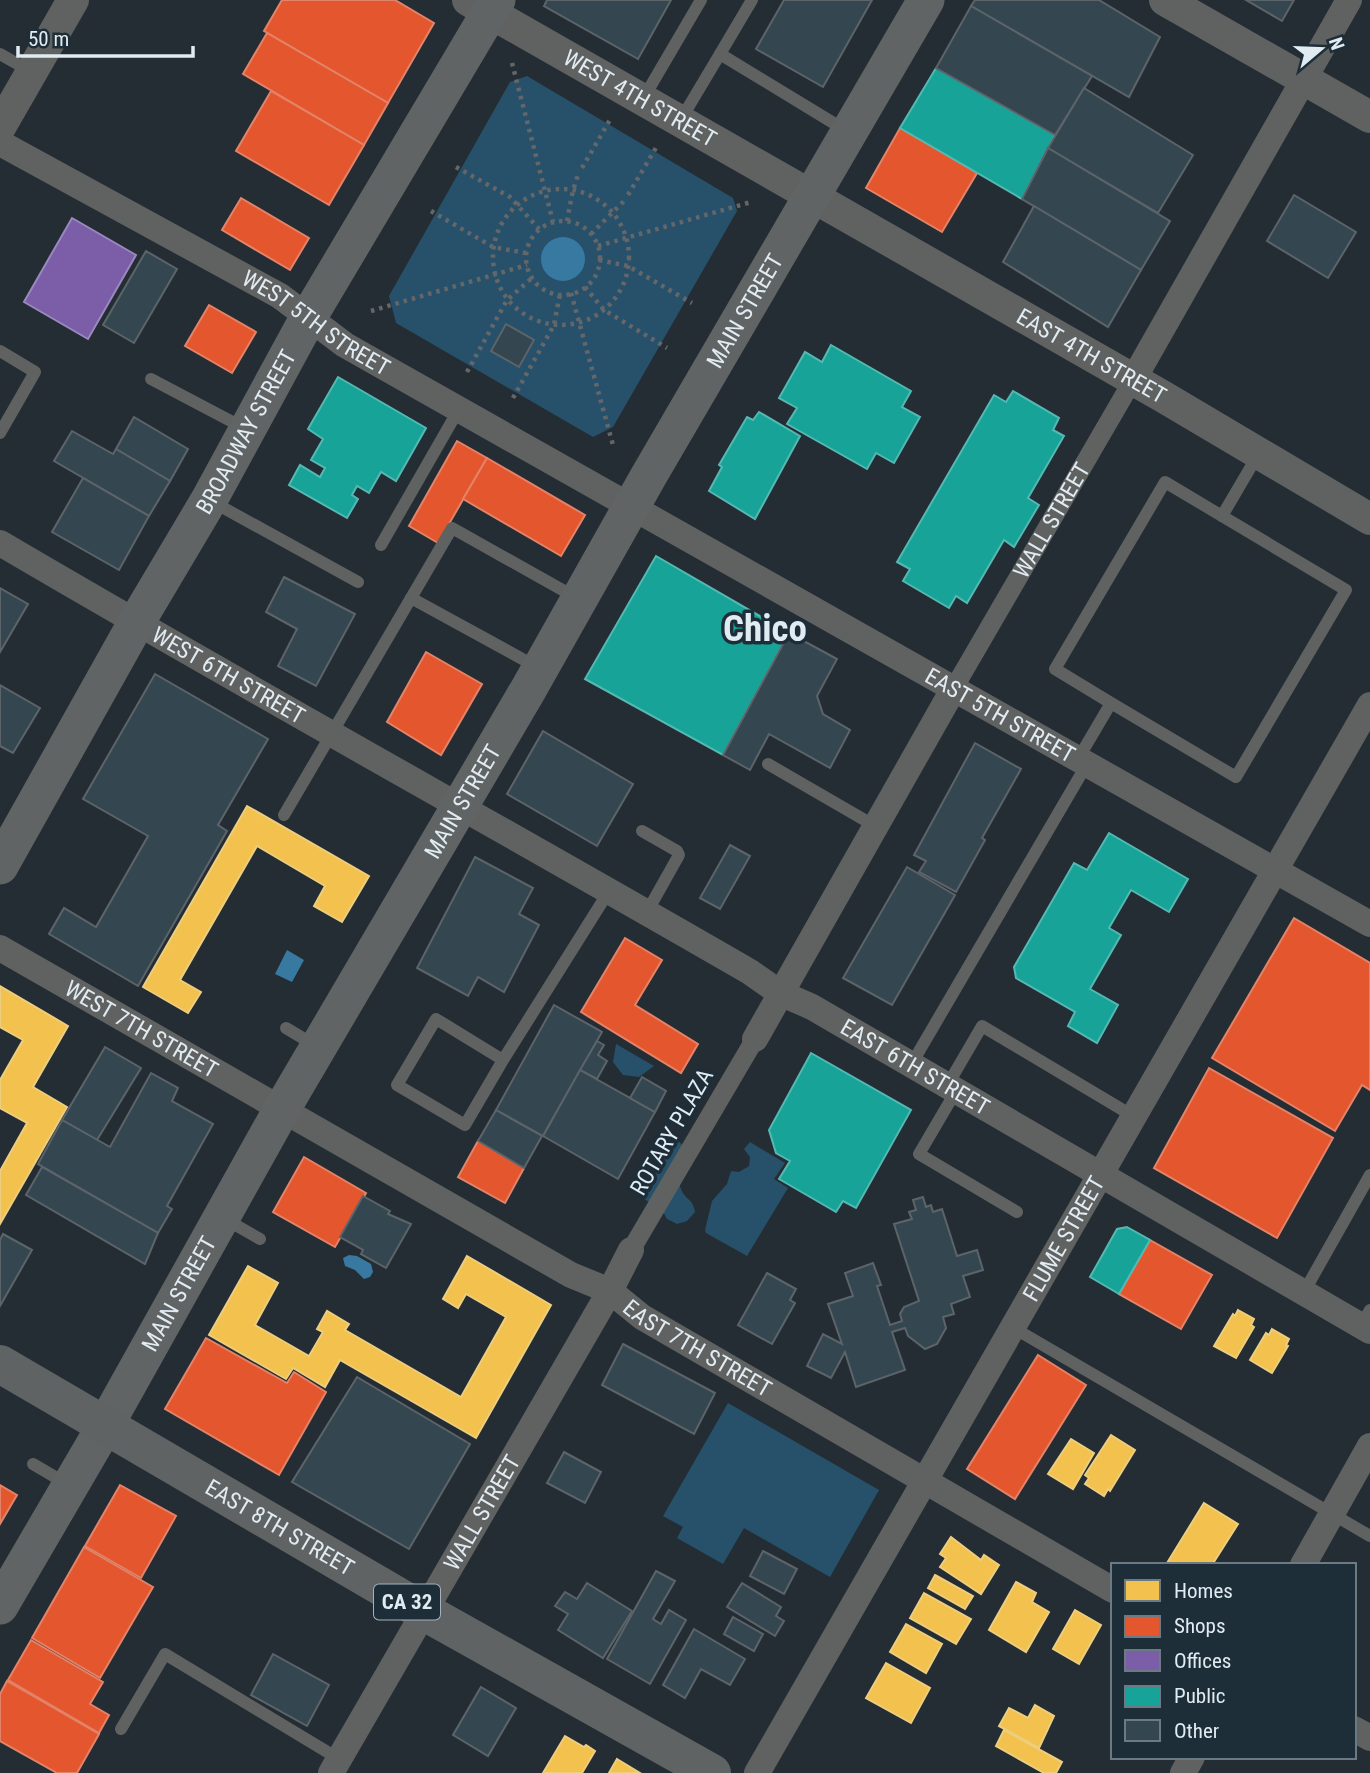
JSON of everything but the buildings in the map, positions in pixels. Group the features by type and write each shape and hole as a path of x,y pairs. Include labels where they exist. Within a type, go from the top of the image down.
{"main road":[{"name":"MAIN STREET","path":"4,1592 105,1426 282,1109 461,805 810,195 926,0"},
{"name":"BROADWAY STREET","path":"0,866 136,623 209,500 485,4"},
{"name":"CA 32","path":"0,1364 105,1426"},
{"name":"EAST 8TH STREET","path":"105,1426 423,1611 712,1773"}],"street":[{"path":"1165,0 1368,111"},
{"name":"WALL STREET","path":"754,1039 1349,0"},
{"path":"0,127 32,71 66,2"},
{"name":"WEST 4TH STREET","path":"485,4 642,99 810,195"},
{"name":"WEST 5TH STREET","path":"0,143 280,296 341,343 632,505"},
{"name":"EAST 4TH STREET","path":"810,195 1370,519"},
{"name":"EAST 5TH STREET","path":"632,505 1370,924"},
{"name":"WEST 6TH STREET","path":"0,543 136,623 461,805"},
{"name":"FLUME STREET","path":"757,1773 1370,705"},
{"name":"EAST 6TH STREET","path":"461,805 750,972 780,993 811,1007 1304,1293 1367,1322"},
{"name":"WEST 7TH STREET","path":"0,948 282,1109"},
{"name":"ROTARY PLAZA","path":"631,1250 754,1039"},
{"name":"EAST 7TH STREET","path":"282,1109 571,1275 610,1291 642,1317 1111,1589"},
{"name":"WALL STREET","path":"335,1766 610,1291 631,1250"},
{"path":"1304,1563 1370,1446"}],"lane":[{"path":"642,99 701,0"},
{"path":"680,121 752,0"},
{"path":"0,54 32,71"},
{"path":"720,54 848,132"},
{"path":"0,351 35,372 0,433"},
{"path":"151,379 247,430"},
{"path":"381,545 458,409"},
{"path":"1222,516 1259,453"},
{"path":"1165,482 1346,590 1236,778 1111,703 1055,669 1165,482"},
{"path":"209,500 358,582"},
{"path":"284,815 452,528 579,599"},
{"path":"411,598 540,668"},
{"path":"911,1065 1083,762 1111,703"},
{"path":"768,764 875,826"},
{"path":"642,831 677,851 679,855 646,912"},
{"path":"503,1060 436,1019 397,1085 465,1125 609,891"},
{"path":"1017,1212 919,1154 982,1026 1133,1116"},
{"path":"286,1028 318,1047"},
{"path":"1304,1293 1370,1175"},
{"path":"222,1217 260,1239"},
{"path":"1012,1327 1370,1536"},
{"path":"33,1464 70,1486"},
{"path":"121,1729 165,1654 335,1766"}],"path":[{"path":"512,63 553,222"},
{"path":"582,168 611,118"},
{"path":"628,195 657,146"},
{"path":"456,167 510,197 539,229"},
{"path":"567,221 578,175"},
{"path":"573,190 602,203 613,214 626,238 628,266 616,298 604,310 579,323 554,326 536,321 507,300 495,275 493,247 506,216 517,204 544,191 573,190"},
{"path":"591,234 624,201"},
{"path":"598,246 751,202"},
{"path":"430,211 493,247 526,253"},
{"path":"567,221 584,228 598,246 597,270 585,287 571,293 560,294 540,287 532,278 527,265 526,253 529,244 539,229 553,222 567,221"},
{"path":"599,260 628,266 692,303"},
{"path":"371,311 527,265"},
{"path":"467,372 507,300 532,278"},
{"path":"585,287 604,310 667,348"},
{"path":"571,293 613,445"},
{"path":"513,398 554,326 560,294"}],"shaded area":[{"path":"527,76 733,198 737,211 613,427 593,437 396,323 389,296 510,82"},
{"path":"563,237 579,243 585,259 579,275 563,281 547,275 541,259 547,243"},
{"path":"287,950 304,960 292,982 275,974"},
{"path":"616,1044 654,1066 639,1077 623,1075 613,1062"},
{"path":"671,1133 686,1149 679,1179 683,1193 693,1204 695,1212 687,1221 677,1224 667,1219 662,1210 636,1194"},
{"path":"750,1142 785,1163 774,1179 788,1188 747,1256 705,1230 712,1201 727,1184 731,1171 739,1172 749,1166 750,1157 744,1149"},
{"path":"349,1255 357,1256 371,1264 373,1272 370,1277 364,1279 355,1270 345,1266 343,1258"},
{"path":"728,1403 879,1490 830,1577 744,1528 723,1564 677,1538 683,1527 663,1516"}],"district":[{"name":"Chico","path":"765,628"}]}
